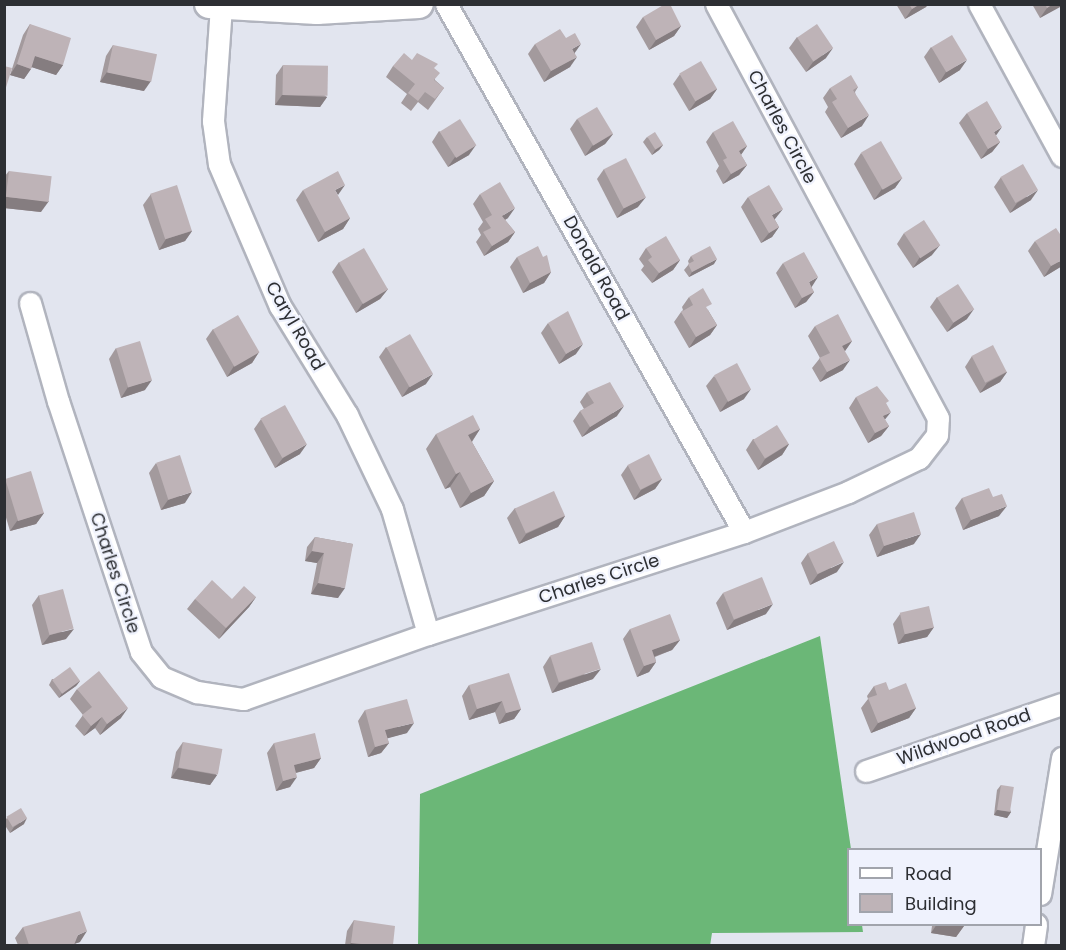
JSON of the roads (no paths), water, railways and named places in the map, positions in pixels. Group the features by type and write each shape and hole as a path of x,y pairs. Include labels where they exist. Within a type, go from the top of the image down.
{"main road":[{"path":"215,5 317,9 419,4"}],"street":[{"name":"Donald Road","path":"446,4 744,532"},
{"name":"Charles Circle","path":"30,303 128,618 141,652 161,677 197,692 243,699 428,634 744,532 848,492 919,458 937,435 938,418 716,4"},
{"path":"979,4 1062,156"},
{"name":"Caryl Road","path":"215,5 213,121 219,164 280,306 347,415 392,509 428,634"},
{"name":"Wildwood Road","path":"866,771 1062,704"},
{"path":"1042,891 1054,854 1062,758"},
{"path":"1033,945 1036,926"}]}
